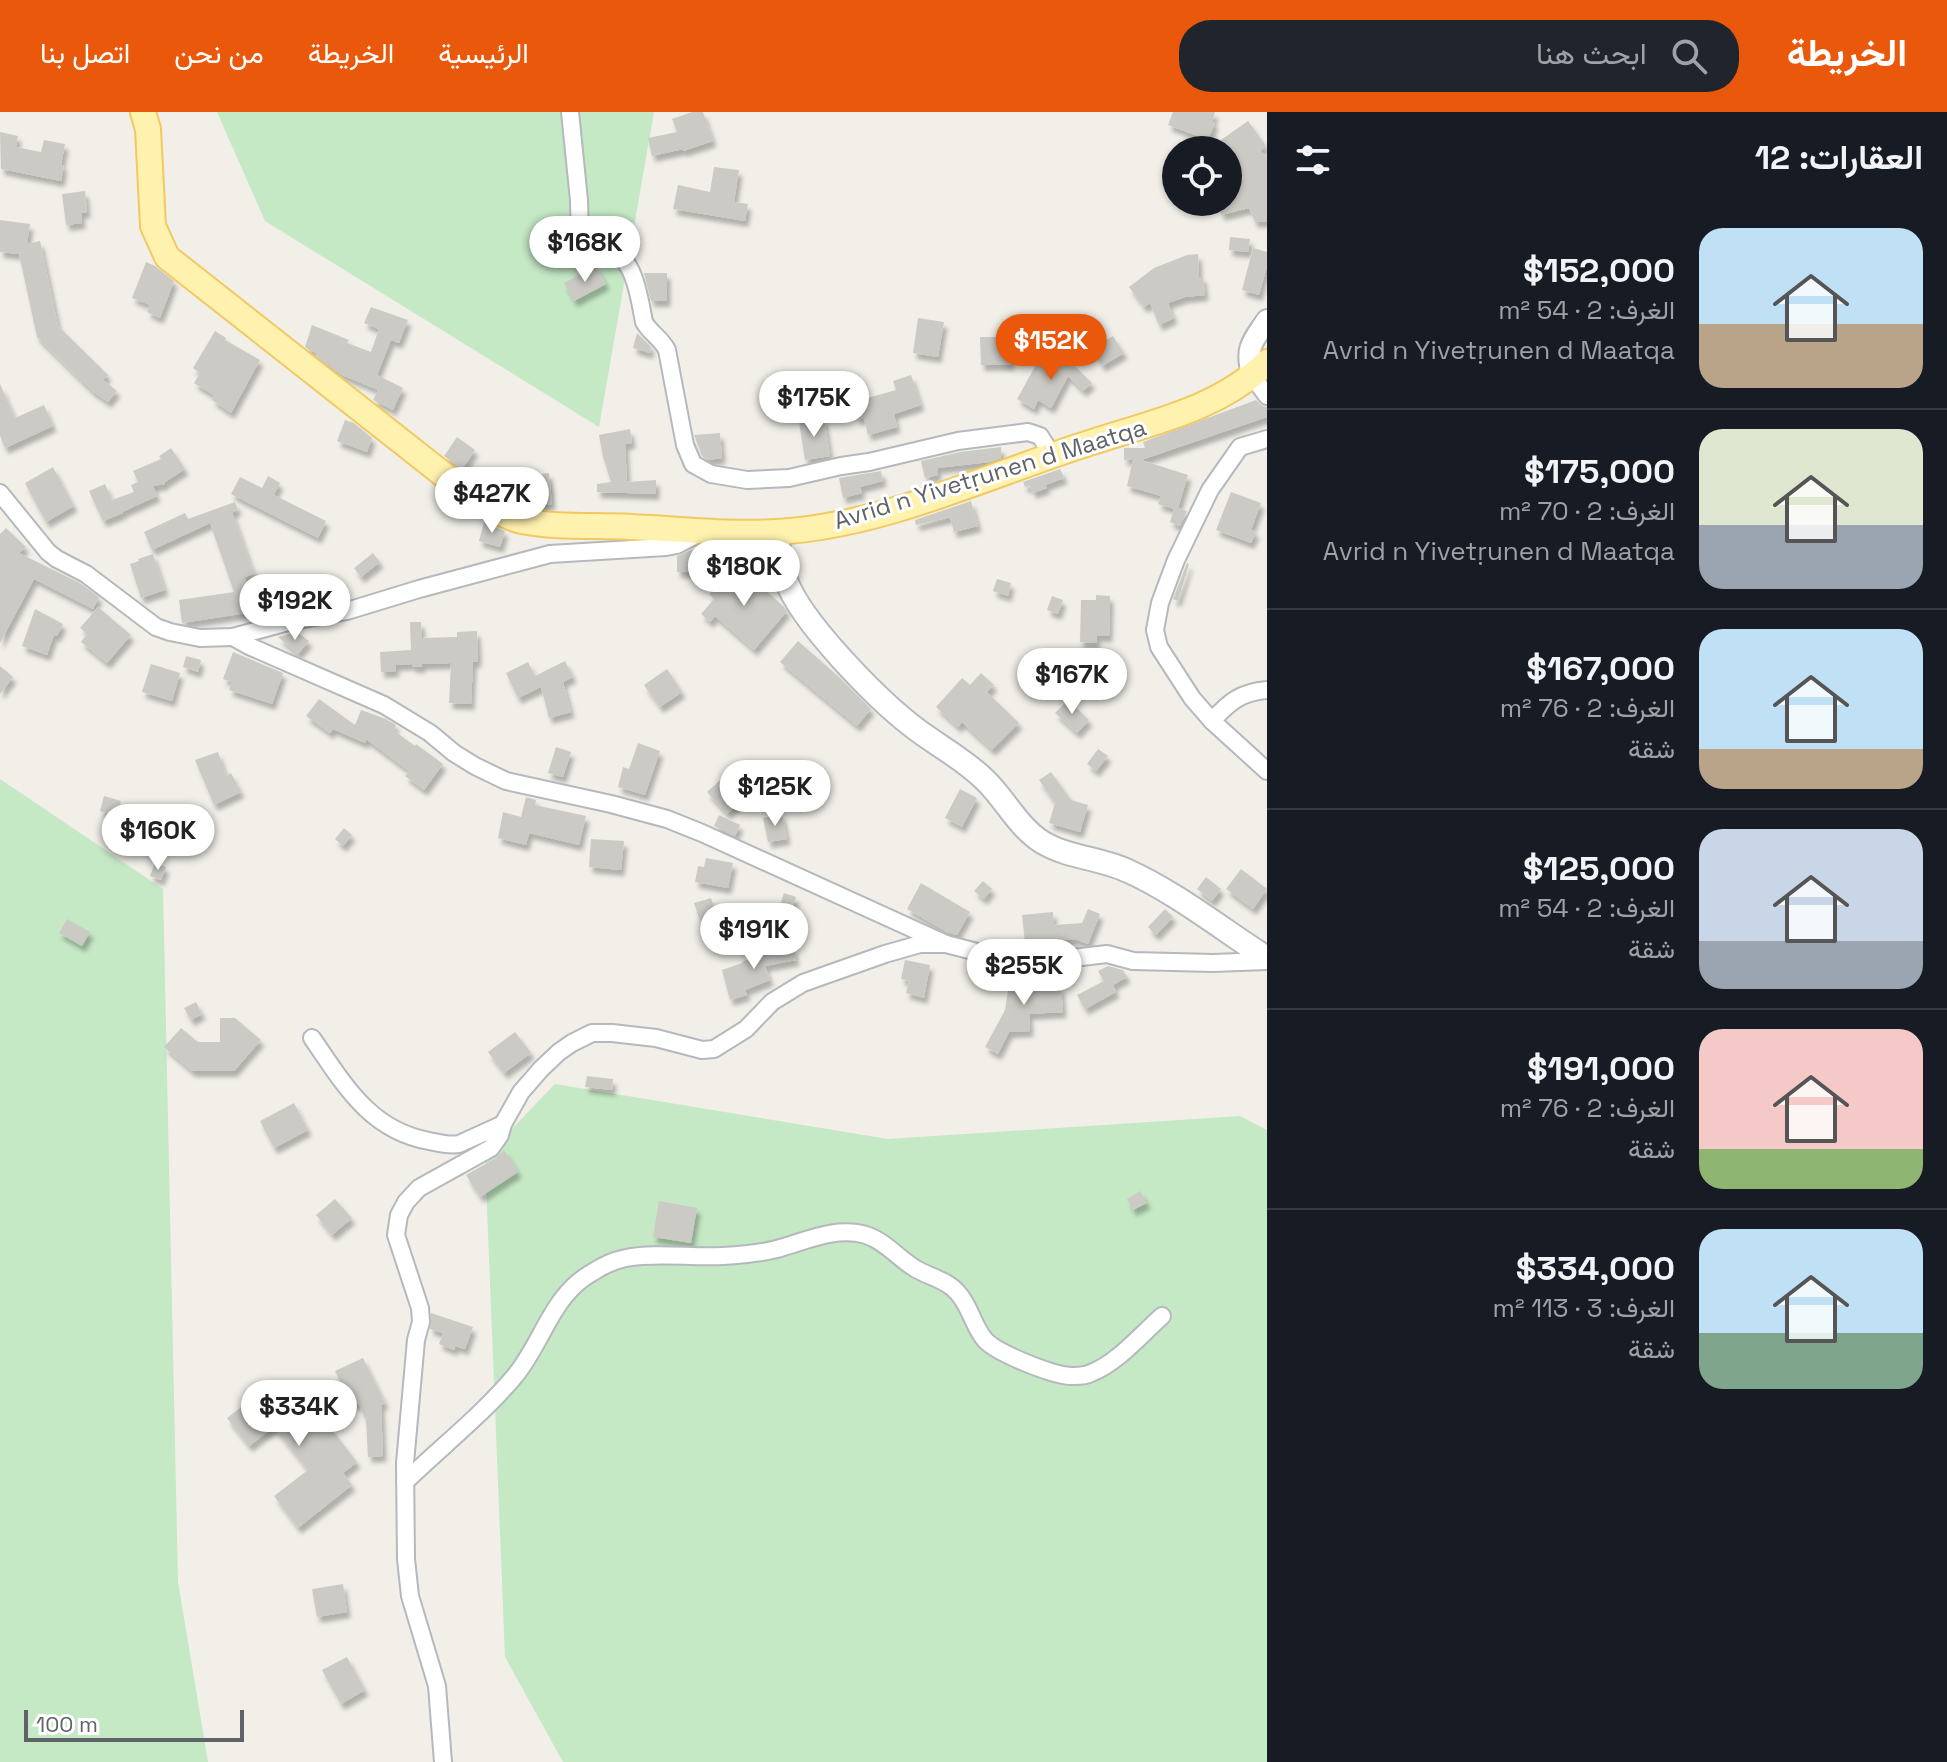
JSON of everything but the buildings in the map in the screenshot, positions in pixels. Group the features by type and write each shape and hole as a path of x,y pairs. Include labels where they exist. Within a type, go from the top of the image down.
{"main road":[{"name":"Avrid n Yivetṛunen d Maatqa","path":"143,112 148,129 153,226 167,257 477,501 520,521 701,532 776,532 842,523 991,479 1052,455 1179,413 1262,378"},
{"path":"776,532 786,580 818,630 894,711 986,780 1029,832 1043,843 1069,854 1131,871 1267,959"}],"street":[{"path":"570,112 580,241 587,250 623,258 631,269 644,322 663,341 667,350 685,445 698,469 747,480 789,478 958,441 1028,432 1040,436 1052,455"},
{"path":"1262,378 1248,356 1249,347 1267,320"},
{"path":"1267,439 1240,447 1214,483 1176,560 1155,630 1159,647 1192,698 1212,721 1267,771"},
{"path":"0,493 57,559 86,574 156,627 200,638 233,637 347,611 550,554 666,547 677,545 701,532"},
{"path":"233,637 384,705 430,733 454,753 506,781 667,819 946,944 1030,963 1107,954 1133,961 1213,963 1267,959"},
{"path":"1212,721 1238,697 1267,690"},
{"path":"443,1762 437,1686 410,1596 406,1559 405,1463 416,1340 421,1322 417,1298 396,1235 399,1215 406,1202 419,1188 491,1148 521,1092 559,1052 583,1037 592,1033 612,1033 656,1038 702,1050 714,1049 746,1029 772,1002 803,983 920,944 946,944"},
{"path":"312,1038 357,1100 379,1121 395,1130 419,1139 453,1145 503,1124"},
{"path":"405,1482 516,1375 552,1311 568,1290 591,1272 625,1258 722,1256 775,1249 829,1234 850,1232 867,1236 915,1268 950,1285 960,1295 987,1342 1030,1364 1072,1376 1092,1373 1112,1361 1162,1316"}],"green space":[{"path":"217,112 654,112 599,427 265,221"},
{"path":"0,779 163,889 178,1582 208,1762 0,1762"},
{"path":"555,1084 888,1139 1240,1116 1267,1130 1267,1762 563,1762 505,1657 485,1157"}]}
